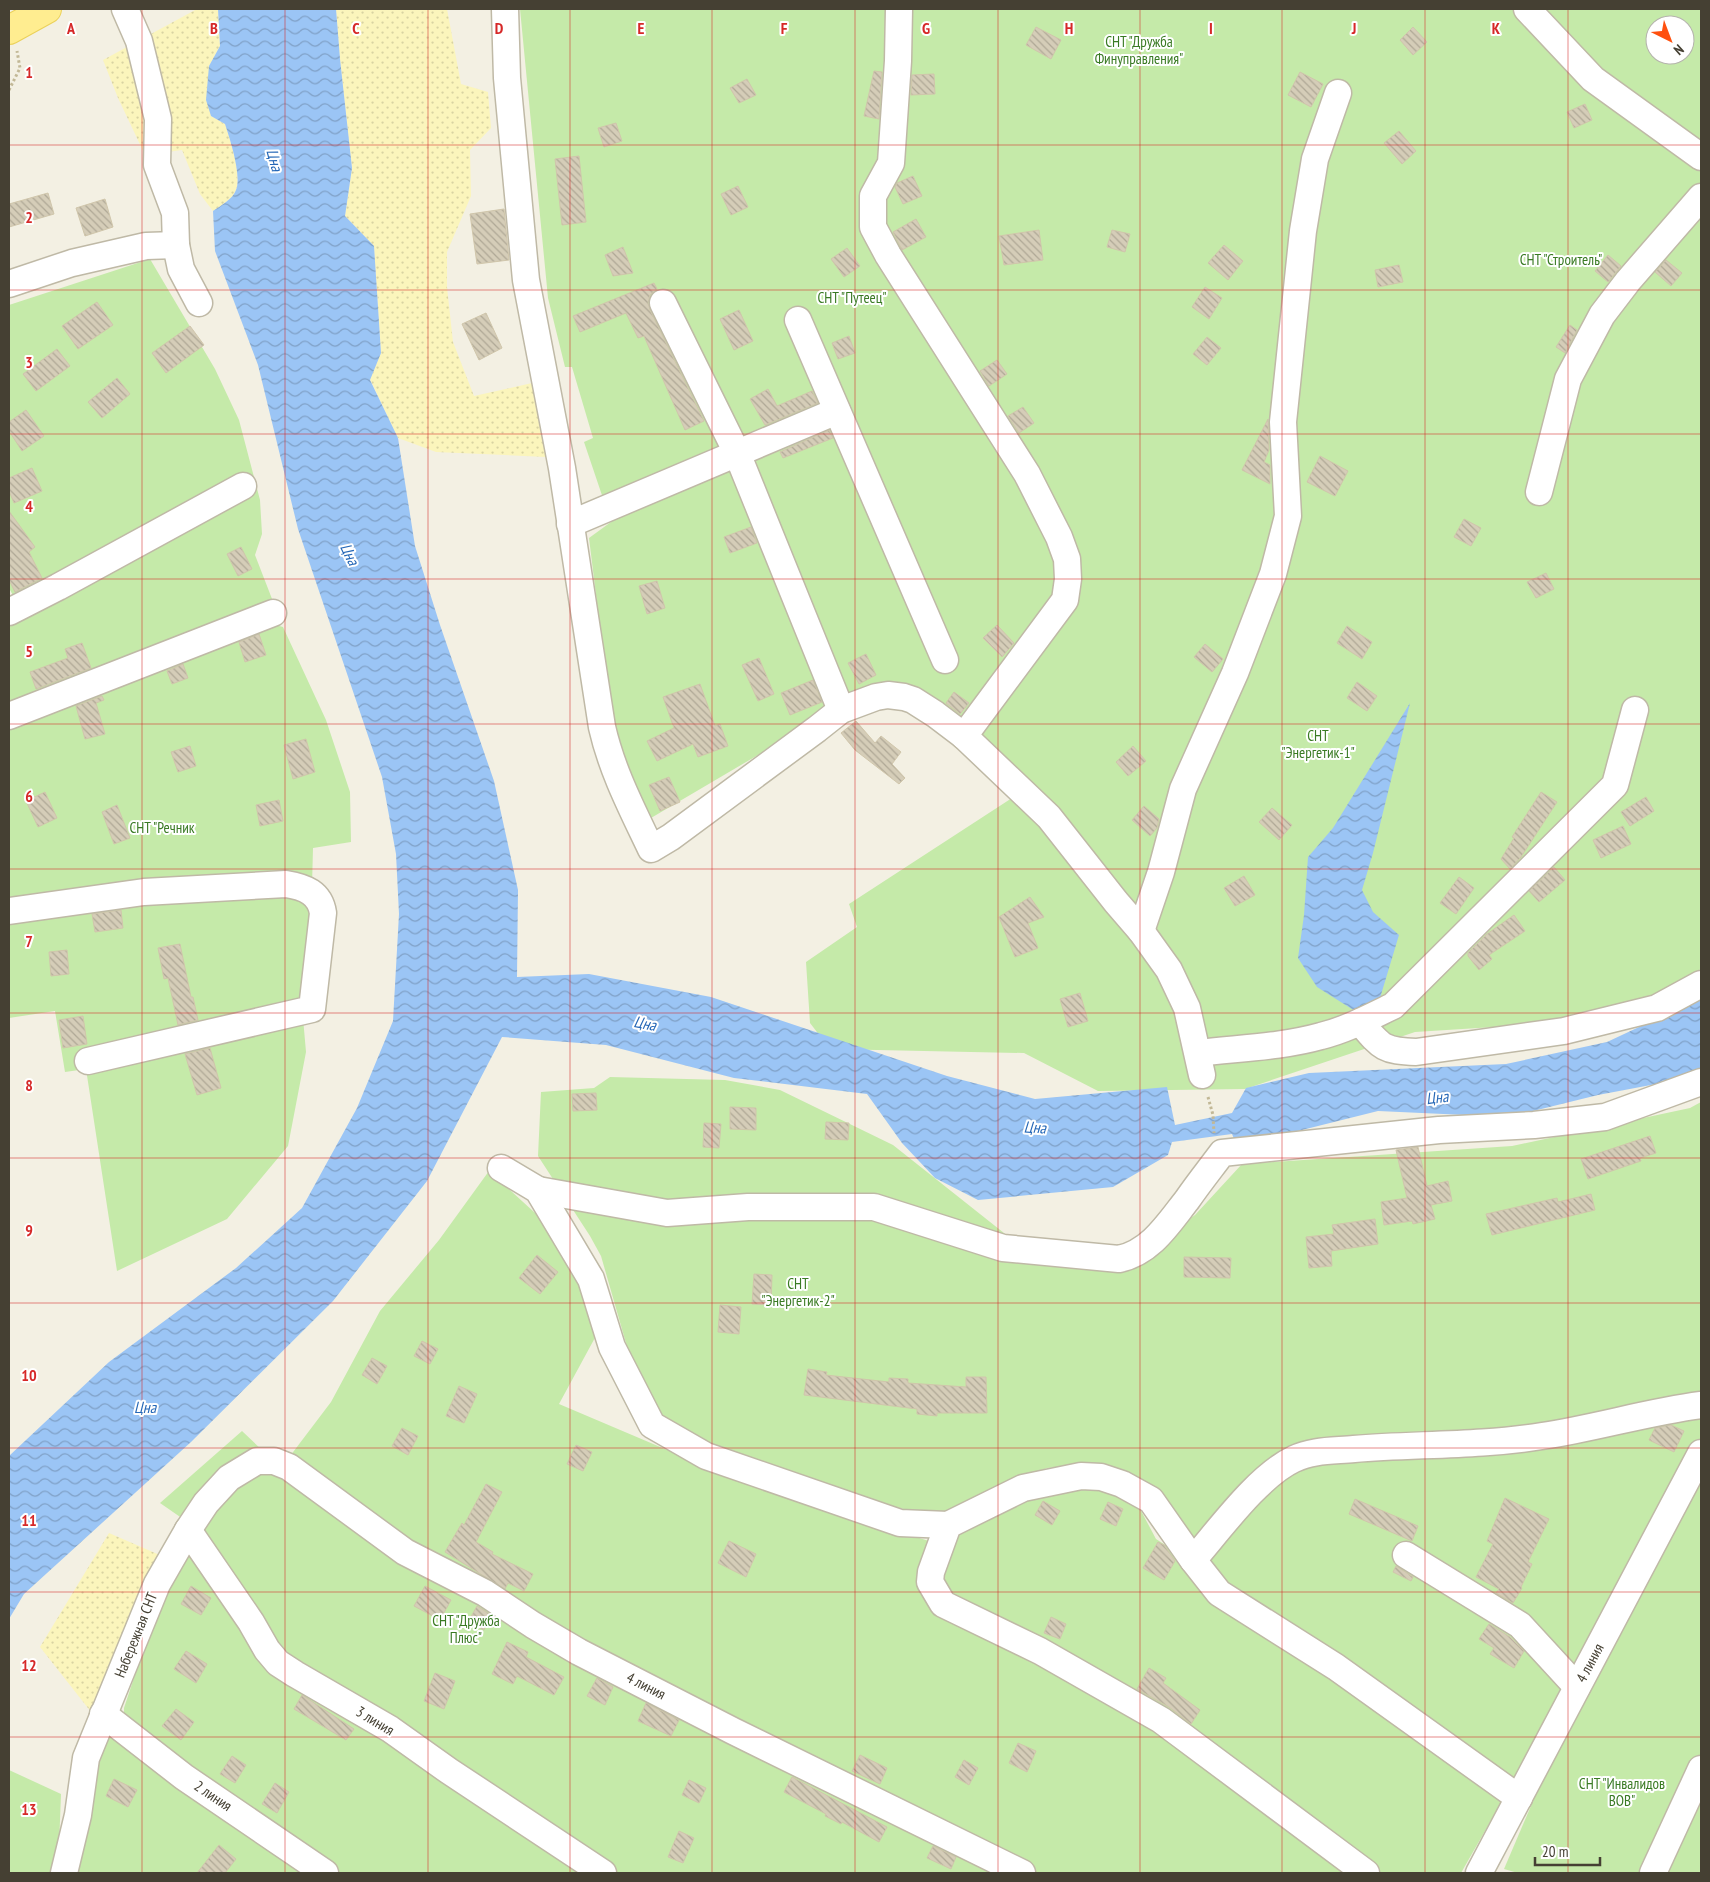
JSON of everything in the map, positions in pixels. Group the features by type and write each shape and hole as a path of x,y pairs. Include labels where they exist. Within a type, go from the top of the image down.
{"main road":[{"path":"11,28 47,9"}],"lane":[{"path":"125,9 139,40 158,119 157,165 175,214 176,245 181,269 199,303"},
{"path":"505,9 507,78 526,280 562,468 602,727 608,754 651,849 672,837 841,710 876,697 888,695 904,697 935,714 964,736 1048,817 1116,902 1142,931 1173,978 1187,1008 1200,1064 1280,1044 1322,1036 1360,1022 1393,1006 1615,785 1635,710"},
{"path":"899,9 898,61 891,163 873,196 873,227 893,264 1027,474 1059,537 1067,559 1068,579 1065,600 964,736"},
{"path":"1526,9 1593,79 1701,157"},
{"path":"1142,931 1161,872 1183,789 1235,674 1273,574 1288,516 1283,422 1303,230 1315,159 1338,93"},
{"path":"1539,492 1568,379 1598,323 1628,281 1701,197"},
{"path":"9,284 72,263 146,246 176,245"},
{"path":"663,303 737,453 841,710"},
{"path":"798,320 945,660"},
{"path":"570,524 837,411"},
{"path":"9,612 243,486"},
{"path":"9,716 273,613"},
{"path":"9,911 144,892 286,884 303,887 315,895 321,903 323,913 312,1009 88,1062"},
{"path":"1360,1022 1378,1044 1396,1051 1416,1052 1573,1029 1657,1008 1701,984"},
{"path":"501,1168 538,1190 667,1213 748,1207 874,1207 1003,1248 1119,1259 1129,1257 1142,1250 1160,1235 1222,1153 1439,1130 1534,1125 1605,1117 1701,1082"},
{"path":"538,1190 591,1279 612,1347 652,1425 706,1456 900,1523 948,1525 1023,1488 1081,1476 1101,1477 1122,1484 1151,1500 1219,1593 1336,1667 1518,1798"},
{"path":"1194,1560 1231,1515 1271,1473 1295,1459 1313,1453 1382,1447 1463,1445 1543,1436 1666,1409 1701,1405"},
{"name":"4 линия","path":"1479,1873 1701,1453"},
{"name":"Набережная СНТ","path":"64,1873 78,1815 86,1758 156,1584 206,1503 229,1478 257,1461 274,1462 289,1467"},
{"name":"4 линия","path":"289,1467 405,1552 484,1593 579,1652 776,1752 1022,1873"},
{"path":"948,1525 931,1572 930,1582 943,1604 1040,1650 1161,1720 1366,1873"},
{"name":"3 линия","path":"188,1530 251,1622 267,1650 278,1663 390,1729 603,1873"},
{"path":"1406,1555 1520,1625 1577,1687"},
{"name":"2 линия","path":"104,1714 184,1777 325,1873"},
{"path":"1653,1873 1701,1769"}],"path":[{"path":"9,90 20,68 17,47 11,28"},
{"path":"1213,1115 1214,1139"}],"green space":[{"path":"520,9 1701,9 1701,969 1652,996 1591,1013 1526,1025 1415,1032 1245,1089 1098,1091 1024,1053 830,1049 810,1023 806,962 857,927 849,904 1012,798 924,694 814,722 651,818 615,749 589,538 611,522 584,442 593,438 572,367 565,367 548,298"},
{"path":"150,259 215,369 239,420 260,500 262,534 255,555 274,604 9,706 9,619 17,603 9,588 9,305"},
{"name":"СНТ \"Речник","path":"265,622 283,627 326,720 350,792 351,842 313,848 309,1000 303,1018 306,1052 288,1146 227,1219 117,1271 86,1069 65,1072 55,1011 9,1018 9,723"},
{"name":"СНТ \"Энергетик-2\"","path":"610,1077 725,1080 780,1090 893,1145 1009,1237 1127,1263 1195,1215 1242,1164 1512,1146 1690,1108 1701,1102 1701,1391 1518,1433 1318,1444 1200,1539 1183,1538 1095,1464 1047,1468 1002,1485 954,1510 918,1513 756,1468 660,1417 630,1357 601,1256 538,1156 541,1092 594,1088"},
{"name":"СНТ \"Дружба Плюс\"","path":"489,1171 557,1233 581,1279 597,1334 559,1404 738,1480 932,1542 956,1533 1024,1492 1071,1482 1120,1497 1139,1507 1156,1539 1190,1561 1271,1484 1302,1463 1701,1412 1701,1442 1563,1694 1461,1873 69,1873 107,1733 124,1719 124,1708 186,1521 160,1503 242,1431 281,1468 331,1402 380,1311 439,1240"},
{"name":"СНТ \"Инвалидов ВОВ\"","path":"1701,1471 1701,1873 1518,1873 1504,1869 1560,1738"},
{"path":"9,1770 61,1794 58,1873 9,1873"}],"sand":[{"path":"197,9 218,9 220,46 209,66 211,116 225,124 235,157 238,176 236,190 232,196 213,211 200,194 182,150 145,155 118,98 103,60"},
{"path":"336,9 447,9 461,84 488,92 491,128 470,150 471,196 447,252 447,287 453,342 474,396 532,383 546,457 436,452 398,438 370,379 381,353 374,246 345,216 352,168"},
{"path":"109,1533 162,1556 95,1717 40,1647"}],"water":[{"name":"Цна","path":"218,9 336,9 352,168 345,216 374,246 381,353 370,380 398,438 415,546 494,781 518,890 517,977 589,974 711,997 947,1076 1035,1099 1167,1087 1175,1125 1232,1113 1246,1088 1309,1073 1506,1064 1607,1042 1701,998 1701,1072 1688,1078 1598,1095 1509,1117 1378,1111 1266,1139 1235,1141 1232,1134 1172,1142 1168,1155 1113,1187 978,1200 935,1178 902,1143 867,1094 734,1078 606,1045 502,1037 427,1181 333,1301 191,1442 24,1594 9,1619 9,1456 109,1362 236,1268 302,1208 357,1108 393,1021 399,914 396,854 382,777 298,529 258,365 215,251 213,211 232,196 236,190 238,176 235,157 225,124 211,116 206,100 209,66 220,46"},
{"path":"1410,703 1362,890 1373,912 1399,935 1377,1008 1355,1011 1317,987 1298,958 1304,915 1308,857 1333,828"}],"building":[{"path":"1036,27 1061,40 1051,59 1026,45"},
{"path":"1413,27 1427,42 1413,55 1400,40"},
{"path":"874,71 882,72 879,119 864,116"},
{"path":"1300,72 1323,84 1311,107 1288,95"},
{"path":"934,74 935,94 911,95 912,75"},
{"path":"747,79 756,95 739,103 730,88"},
{"path":"1585,104 1592,120 1574,128 1567,112"},
{"path":"616,123 622,141 604,147 598,128"},
{"path":"1399,131 1416,151 1402,164 1384,143"},
{"path":"579,156 586,222 562,225 555,159"},
{"path":"913,176 922,196 903,204 895,187 897,183"},
{"path":"738,186 748,207 731,215 721,194"},
{"path":"48,193 54,214 9,227 9,204"},
{"path":"105,199 113,227 85,236 76,208"},
{"path":"504,209 509,260 477,264 470,214"},
{"path":"916,219 926,237 902,250 893,232"},
{"path":"1039,230 1043,260 1004,265 999,236"},
{"path":"1112,230 1130,234 1125,252 1107,247"},
{"path":"1224,245 1243,261 1228,280 1208,263"},
{"path":"623,247 633,273 613,276 605,255"},
{"path":"847,248 860,266 844,277 831,259"},
{"path":"1608,255 1621,266 1608,282 1595,271"},
{"path":"1666,260 1682,273 1671,286 1655,272"},
{"path":"1399,265 1403,282 1378,287 1375,270"},
{"path":"654,283 657,289 650,295 648,303 650,310 704,421 685,430 644,336 638,338 626,313 580,332 573,316"},
{"path":"1205,287 1222,298 1209,319 1192,307"},
{"path":"97,302 113,325 78,349 62,326"},
{"path":"739,310 753,341 734,350 720,319"},
{"path":"486,313 502,348 479,360 462,324"},
{"path":"1570,325 1577,330 1565,353 1556,347"},
{"path":"190,326 204,345 166,373 152,353"},
{"path":"849,336 855,353 838,359 832,343"},
{"path":"1207,337 1221,348 1207,365 1193,354"},
{"path":"57,349 70,366 36,391 23,374"},
{"path":"997,360 1007,374 989,386 980,371"},
{"path":"117,378 130,394 102,418 88,402"},
{"path":"768,389 777,406 812,391 818,403 765,425 750,399"},
{"path":"1023,407 1034,423 1019,433 1008,416"},
{"path":"26,410 44,436 22,451 9,431 9,422"},
{"path":"1268,419 1269,450 1264,462 1270,465 1270,484 1242,470"},
{"path":"829,430 833,438 783,458 780,452"},
{"path":"1320,456 1348,471 1335,496 1307,482"},
{"path":"32,468 42,491 14,503 9,491 9,478"},
{"path":"9,511 35,547 29,552 42,578 15,592 9,580"},
{"path":"1464,519 1481,528 1471,546 1454,537"},
{"path":"751,527 757,543 730,553 724,537"},
{"path":"241,547 252,569 238,576 227,554"},
{"path":"1546,573 1554,589 1536,598 1527,582"},
{"path":"657,581 665,608 647,614 639,586"},
{"path":"997,625 1014,643 1002,657 983,638"},
{"path":"1347,626 1372,642 1362,659 1337,643"},
{"path":"259,634 266,655 245,662 239,642"},
{"path":"82,643 91,668 36,689 30,672 68,658 65,649"},
{"path":"1205,644 1223,659 1212,672 1194,657"},
{"path":"866,654 876,675 859,684 848,663"},
{"path":"759,658 774,694 758,701 742,665"},
{"path":"183,664 188,678 172,684 167,671"},
{"path":"813,680 822,702 790,715 781,693"},
{"path":"1357,682 1377,696 1367,711 1347,698"},
{"path":"700,684 715,726 720,724 728,746 698,757 693,744 657,761 647,741 674,728 663,697"},
{"path":"954,692 969,703 960,714 946,703"},
{"path":"102,696 104,700 96,703 105,734 85,739 76,706"},
{"path":"856,721 875,743 881,736 901,752 892,764 905,778 899,784 855,750 841,733"},
{"path":"306,739 315,772 293,779 284,745"},
{"path":"190,746 196,766 178,772 171,752"},
{"path":"1133,746 1146,761 1128,776 1116,762"},
{"path":"669,777 680,802 660,811 649,785"},
{"path":"45,792 57,818 38,827 26,801"},
{"path":"1541,792 1557,802 1521,857 1510,869 1501,859 1514,838 1512,837"},
{"path":"1646,797 1654,811 1630,826 1621,812"},
{"path":"279,800 283,821 260,826 256,805"},
{"path":"117,805 130,838 114,844 102,812"},
{"path":"1144,806 1159,819 1157,828 1150,836 1132,820"},
{"path":"1272,808 1292,825 1279,840 1259,822"},
{"path":"1623,826 1631,844 1601,858 1593,840"},
{"path":"1554,867 1565,880 1539,902 1529,891"},
{"path":"1244,876 1255,895 1235,906 1224,888"},
{"path":"1459,877 1474,888 1456,914 1440,903"},
{"path":"1030,897 1044,917 1028,923 1038,948 1015,957 999,917"},
{"path":"121,910 123,928 95,932 92,914"},
{"path":"1514,915 1525,931 1489,955 1492,959 1479,970 1468,956 1468,953 1487,934"},
{"path":"180,944 191,997 193,997 198,1020 178,1025 168,978 164,979 158,948"},
{"path":"67,950 69,974 51,976 49,952"},
{"path":"1080,993 1088,1021 1068,1027 1060,999"},
{"path":"83,1016 87,1044 63,1048 59,1020"},
{"path":"210,1048 221,1088 197,1095 185,1054"},
{"path":"596,1093 597,1110 573,1111 572,1094"},
{"path":"730,1107 756,1108 756,1130 730,1129"},
{"path":"826,1122 849,1123 848,1140 825,1139"},
{"path":"704,1123 721,1124 719,1148 703,1147"},
{"path":"1650,1136 1656,1153 1640,1158 1641,1161 1588,1179 1581,1159"},
{"path":"1418,1147 1427,1186 1448,1181 1452,1201 1431,1205 1435,1219 1413,1224 1412,1221 1384,1225 1381,1202 1407,1198 1396,1150"},
{"path":"1591,1194 1595,1210 1492,1235 1486,1214 1557,1198 1558,1202"},
{"path":"1375,1219 1378,1244 1331,1251 1332,1266 1309,1268 1306,1237 1334,1234 1332,1225"},
{"path":"537,1255 558,1272 540,1294 519,1278"},
{"path":"1184,1257 1231,1258 1230,1278 1184,1277"},
{"path":"754,1274 772,1275 771,1305 752,1304"},
{"path":"720,1305 741,1307 739,1334 718,1332"},
{"path":"422,1341 438,1349 430,1364 414,1356"},
{"path":"372,1358 387,1366 377,1384 362,1375"},
{"path":"808,1369 827,1372 826,1375 889,1382 889,1378 908,1379 908,1383 966,1387 966,1377 986,1377 987,1413 937,1413 937,1416 917,1414 917,1409 804,1395"},
{"path":"459,1386 477,1394 464,1423 446,1416"},
{"path":"1671,1425 1684,1431 1674,1452 1649,1440 1655,1428"},
{"path":"402,1428 418,1436 408,1455 392,1446"},
{"path":"576,1445 592,1452 583,1471 567,1464"},
{"path":"486,1484 502,1492 476,1542 493,1552 492,1554 533,1574 524,1591 508,1583 505,1589 445,1552 462,1523 464,1525"},
{"path":"1505,1498 1549,1519 1528,1562 1532,1564 1522,1588 1513,1603 1496,1593 1499,1589 1476,1577 1493,1544 1487,1541"},
{"path":"1355,1499 1418,1526 1412,1541 1349,1514"},
{"path":"1043,1501 1060,1511 1052,1525 1035,1515"},
{"path":"1108,1502 1123,1509 1116,1526 1100,1519"},
{"path":"729,1541 756,1554 746,1577 718,1563"},
{"path":"1158,1542 1164,1545 1175,1561 1164,1580 1143,1568"},
{"path":"1396,1566 1413,1577 1411,1581 1393,1572"},
{"path":"191,1586 211,1598 201,1615 181,1604"},
{"path":"425,1586 451,1600 440,1620 414,1606"},
{"path":"477,1606 491,1615 484,1630 468,1622"},
{"path":"1051,1617 1066,1624 1060,1639 1044,1633"},
{"path":"1489,1624 1510,1637 1524,1651 1514,1668 1490,1654 1494,1648 1479,1639"},
{"path":"507,1642 528,1652 526,1657 564,1677 554,1695 517,1676 513,1684 492,1674"},
{"path":"186,1651 207,1664 196,1683 174,1669"},
{"path":"1149,1668 1166,1678 1163,1683 1200,1710 1191,1724 1169,1707 1137,1689"},
{"path":"435,1673 455,1681 444,1709 424,1701"},
{"path":"597,1678 613,1687 605,1705 587,1696"},
{"path":"302,1695 354,1729 346,1740 294,1709"},
{"path":"646,1703 679,1720 671,1736 638,1721"},
{"path":"176,1709 194,1722 181,1740 162,1726"},
{"path":"1018,1743 1036,1751 1027,1772 1009,1763"},
{"path":"860,1755 887,1768 880,1784 852,1771"},
{"path":"232,1756 246,1765 235,1783 220,1774"},
{"path":"964,1760 978,1768 969,1785 955,1777"},
{"path":"792,1777 887,1827 879,1842 842,1822 841,1824 825,1816 826,1814 784,1792"},
{"path":"114,1779 137,1790 128,1807 106,1796"},
{"path":"689,1780 706,1788 699,1803 682,1795"},
{"path":"275,1783 289,1792 277,1813 262,1804"},
{"path":"679,1831 694,1838 683,1863 668,1857"},
{"path":"219,1845 236,1859 225,1873 197,1873"},
{"path":"933,1846 956,1857 951,1869 927,1858"}],"park label":[{"name":"СНТ \"Дружба Финуправления\"","path":"1139,50"},
{"name":"СНТ \"Строитель\"","path":"1561,260"},
{"name":"СНТ \"Путеец\"","path":"852,298"},
{"name":"СНТ \"Энергетик-1\"","path":"1318,744"}]}
